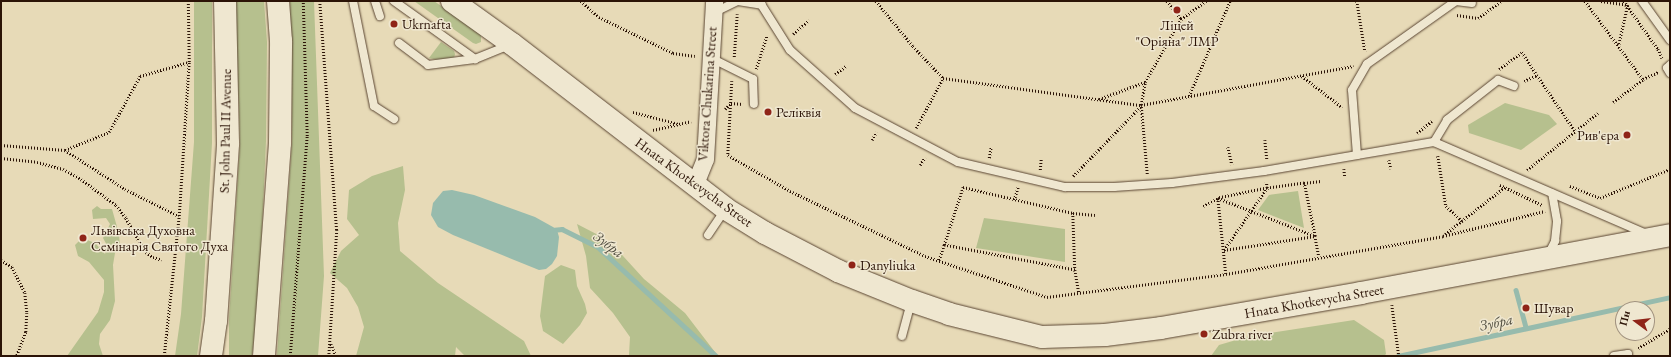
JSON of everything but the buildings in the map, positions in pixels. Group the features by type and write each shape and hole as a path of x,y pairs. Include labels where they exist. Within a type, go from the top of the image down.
{"street":[{"name":"St. John Paul II Avenue","path":"212,356 216,321 228,143 225,1"},
{"path":"264,356 280,143 281,41 278,1"},
{"name":"Hnata Khotkevycha Street","path":"452,1 512,44 694,186 726,209 765,233 838,271 912,301 964,318 1042,337 1105,335 1196,322 1546,259 1664,236"},
{"name":"Viktora Chukarina Street","path":"694,186 705,159 714,7"}],"lane":[{"path":"352,1 374,106 394,119"},
{"path":"375,1 380,16"},
{"path":"394,1 475,59"},
{"path":"714,7 738,1 760,3 790,50 856,108 958,162 1065,187 1114,187 1172,183 1434,142 1552,194 1664,236"},
{"path":"1357,155 1352,90 1367,64 1456,1 1472,3"},
{"path":"1642,1 1670,40"},
{"path":"399,43 428,65 475,59 512,44"},
{"path":"711,58 753,79 754,104"},
{"path":"1434,142 1447,120 1498,80 1514,86"},
{"path":"1546,259 1554,241 1557,221 1552,194"},
{"path":"708,235 726,209"},
{"path":"902,336 912,301"},
{"path":"1614,356 1628,355"}],"path":[{"path":"164,356 179,216 190,62 188,1"},
{"path":"290,356 306,136 304,1"},
{"path":"320,1 337,230 329,356"},
{"path":"581,1 599,17 673,53 711,58"},
{"path":"876,1 913,46 943,78 1141,105 1367,64"},
{"path":"1167,1 1180,20"},
{"path":"1154,176 1147,177 1141,105 1145,82 1180,20 1206,1"},
{"path":"1188,96 1230,1"},
{"path":"1357,1 1364,48"},
{"path":"1585,1 1643,79"},
{"path":"1601,1 1628,5"},
{"path":"1613,102 1643,79 1669,69 1658,49 1624,1"},
{"path":"1619,45 1628,5"},
{"path":"737,13 743,14"},
{"path":"795,41 791,35 809,20"},
{"path":"753,79 768,33 771,39"},
{"path":"1497,71 1522,52 1575,131"},
{"path":"1,145 65,150 109,132 140,76 190,62"},
{"path":"837,80 832,76 846,66"},
{"path":"1514,86 1537,75"},
{"path":"1301,76 1354,117"},
{"path":"921,133 915,130 943,78"},
{"path":"1099,99 1145,82"},
{"path":"723,111 731,103 754,104"},
{"path":"1077,180 1069,180 1141,105"},
{"path":"626,111 679,124"},
{"path":"1443,236 1598,113"},
{"path":"1415,134 1434,119"},
{"path":"652,130 694,120"},
{"path":"726,125 729,130"},
{"path":"872,140 878,129"},
{"path":"1265,140 1267,160"},
{"path":"982,159 989,161 991,147"},
{"path":"1228,147 1232,166"},
{"path":"65,150 125,189 179,216"},
{"path":"1444,156 1437,153 1446,206 1462,221"},
{"path":"920,165 926,154 932,157"},
{"path":"728,155 790,191 925,256 1047,297 1226,274 1443,236 1548,210 1541,205 1498,184"},
{"path":"1,158 37,162 63,169 86,182 116,204 146,252 153,258 162,260"},
{"path":"1040,173 1041,158"},
{"path":"1382,160 1396,158"},
{"path":"1260,161 1274,159"},
{"path":"1389,159 1391,169"},
{"path":"1225,166 1239,164"},
{"path":"1343,166 1345,177"},
{"path":"1563,184 1600,198 1670,169"},
{"path":"1527,170 1534,173"},
{"path":"1203,206 1218,198 1267,188 1321,181"},
{"path":"1304,183 1319,257"},
{"path":"1014,200 1018,185 1026,187"},
{"path":"939,260 963,187 1073,213 1095,215"},
{"path":"1224,250 1267,188"},
{"path":"1218,198 1315,236"},
{"path":"1218,198 1226,274"},
{"path":"1073,213 1075,270 1078,293"},
{"path":"1224,250 1315,236"},
{"path":"944,245 1075,270"},
{"path":"1,260 12,268 25,293 27,313 26,332 17,356"},
{"path":"1391,302 1399,356"},
{"path":"1628,355 1670,329"},
{"path":"331,343 336,356"}],"green space":[{"path":"194,1 212,1 212,143 202,317 197,356 175,356 181,314 194,142"},
{"path":"235,1 264,1 267,42 266,141 259,299 252,356 229,356 229,320 240,142"},
{"path":"290,1 314,1 324,276 318,356 277,356 292,142"},
{"path":"414,1 434,1 481,34 481,42 476,44 473,43"},
{"path":"441,42 454,51 454,58 438,60 429,58"},
{"path":"1505,103 1549,115 1557,124 1521,150 1469,133 1468,125"},
{"path":"403,166 405,190 398,223 400,251 438,283 524,341 531,356 465,356 456,347 455,356 356,356 364,327 358,307 347,288 330,273 341,251 359,235 347,219 349,190 372,176"},
{"path":"1298,191 1304,228 1258,210 1269,195"},
{"path":"97,206 101,209 112,209 119,234 120,247 115,253 113,265 115,301 110,320 100,334 99,344 103,356 67,356 98,312 104,292 104,280 89,262 78,256 75,245 82,238 95,243 105,254 108,247 103,238 110,224 106,218 93,219 92,210"},
{"path":"984,218 1065,229 1065,262 976,248"},
{"path":"577,224 604,238 613,245 644,279 685,313 718,356 629,355 630,337 613,313 590,288 586,256"},
{"path":"561,265 575,270 577,286 585,304 587,313 580,325 563,344 543,331 540,316 545,276"},
{"path":"1354,320 1384,340 1386,354 1384,356 1211,356 1219,345 1250,336"}],"shaded area":[{"path":"452,190 474,195 535,217 553,227 557,230 559,237 557,256 552,264 546,269 539,270 453,235 438,227 431,215 433,203 443,191"}],"waterway":[{"name":"Зубра","path":"552,230 562,229 598,247 716,356"},
{"path":"1516,290 1526,328"},
{"name":"Зубра","path":"1398,356 1670,297"}],"place":[{"name":"Ліцей \"Оріяна\" ЛМР","path":"1177,10"},
{"name":"Ukrnafta","path":"394,24"},
{"name":"Реліквія","path":"768,112"},
{"name":"Рив'єра","path":"1627,135"},
{"name":"Львівська Духовна Семінарія Святого Духа","path":"83,238"},
{"name":"Danyliuka","path":"852,265"},
{"name":"Шувар","path":"1526,308"},
{"name":"Zubra river","path":"1204,334"}]}
